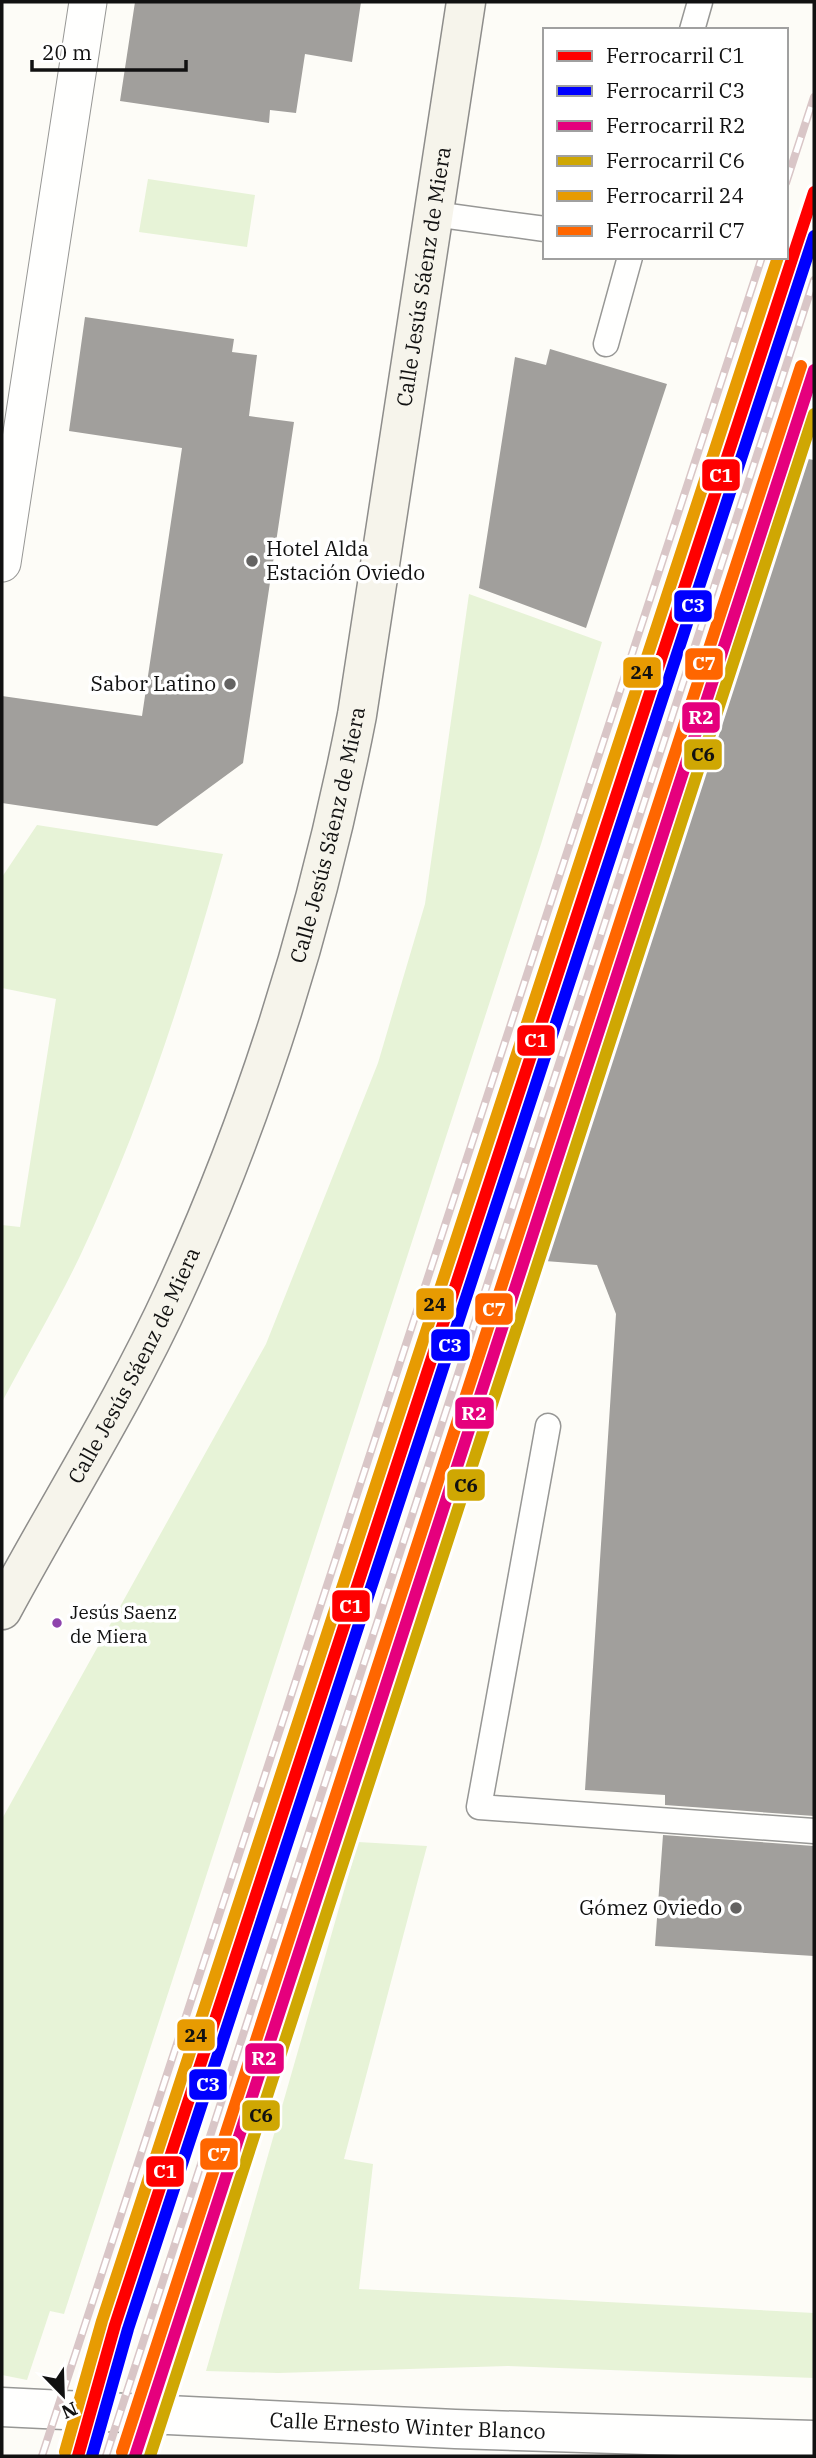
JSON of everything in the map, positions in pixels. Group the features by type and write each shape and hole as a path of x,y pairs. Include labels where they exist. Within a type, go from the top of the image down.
{"main road":[{"name":"Calle Jesús Sáenz de Miera","path":"2,1610 173,1295 229,1165 274,1042 309,928 352,742 466,2"}],"street":[{"path":"2,563 88,2"},
{"name":"Calle Ernesto Winter Blanco","path":"9,2408 455,2429 814,2440"}],"lane":[{"path":"693,28 700,2"},
{"path":"434,214 543,229"},
{"path":"607,344 629,259"},
{"path":"548,1426 479,1807 814,1831"}],"green space":[{"path":"148,179 255,195 247,247 139,232"},
{"path":"469,594 602,642 542,841 64,2314 50,2311 27,2380 2,2375 2,1819 266,1344 378,1063 425,904"},
{"path":"37,825 223,854 177,1007 123,1158 71,1275 2,1402 2,1225 20,1227 56,999 2,988 2,877"},
{"path":"358,1842 427,1846 344,2159 373,2164 359,2289 814,2313 814,2378 508,2366 278,2373 206,2371"}],"building":[{"path":"135,2 361,2 352,62 305,54 296,113 270,110 269,123 120,101"},
{"path":"85,317 234,339 232,352 257,355 249,416 294,422 243,763 157,826 2,803 2,696 142,716 182,448 69,431"},
{"path":"550,349 667,384 586,628 479,588 515,357 546,365"},
{"path":"808,459 814,460 814,1816 665,1805 665,1795 585,1790 616,1314 597,1265 545,1261 689,809"},
{"name":"Gómez Oviedo","path":"663,1835 814,1846 814,1956 655,1946"}],"railway":[{"path":"788,177 814,97"},
{"path":"42,2456 761,259"},
{"path":"106,2456 814,280"}],"rail line":[{"name":"C1","path":"78,2456 115,2325 814,192"},
{"name":"C3","path":"92,2456 128,2329 814,236"},
{"name":"24","path":"65,2452 102,2321 777,259"},
{"name":"C7","path":"122,2452 801,366"},
{"name":"R2","path":"135,2456 814,370"},
{"name":"C6","path":"150,2456 814,414"}],"place":[{"name":"Hotel Alda Estación Oviedo","path":"252,561"},
{"name":"Sabor Latino","path":"230,684"},
{"name":"Jesús Saenz de Miera","path":"57,1623"},
{"name":"Gómez Oviedo","path":"736,1908"}]}
